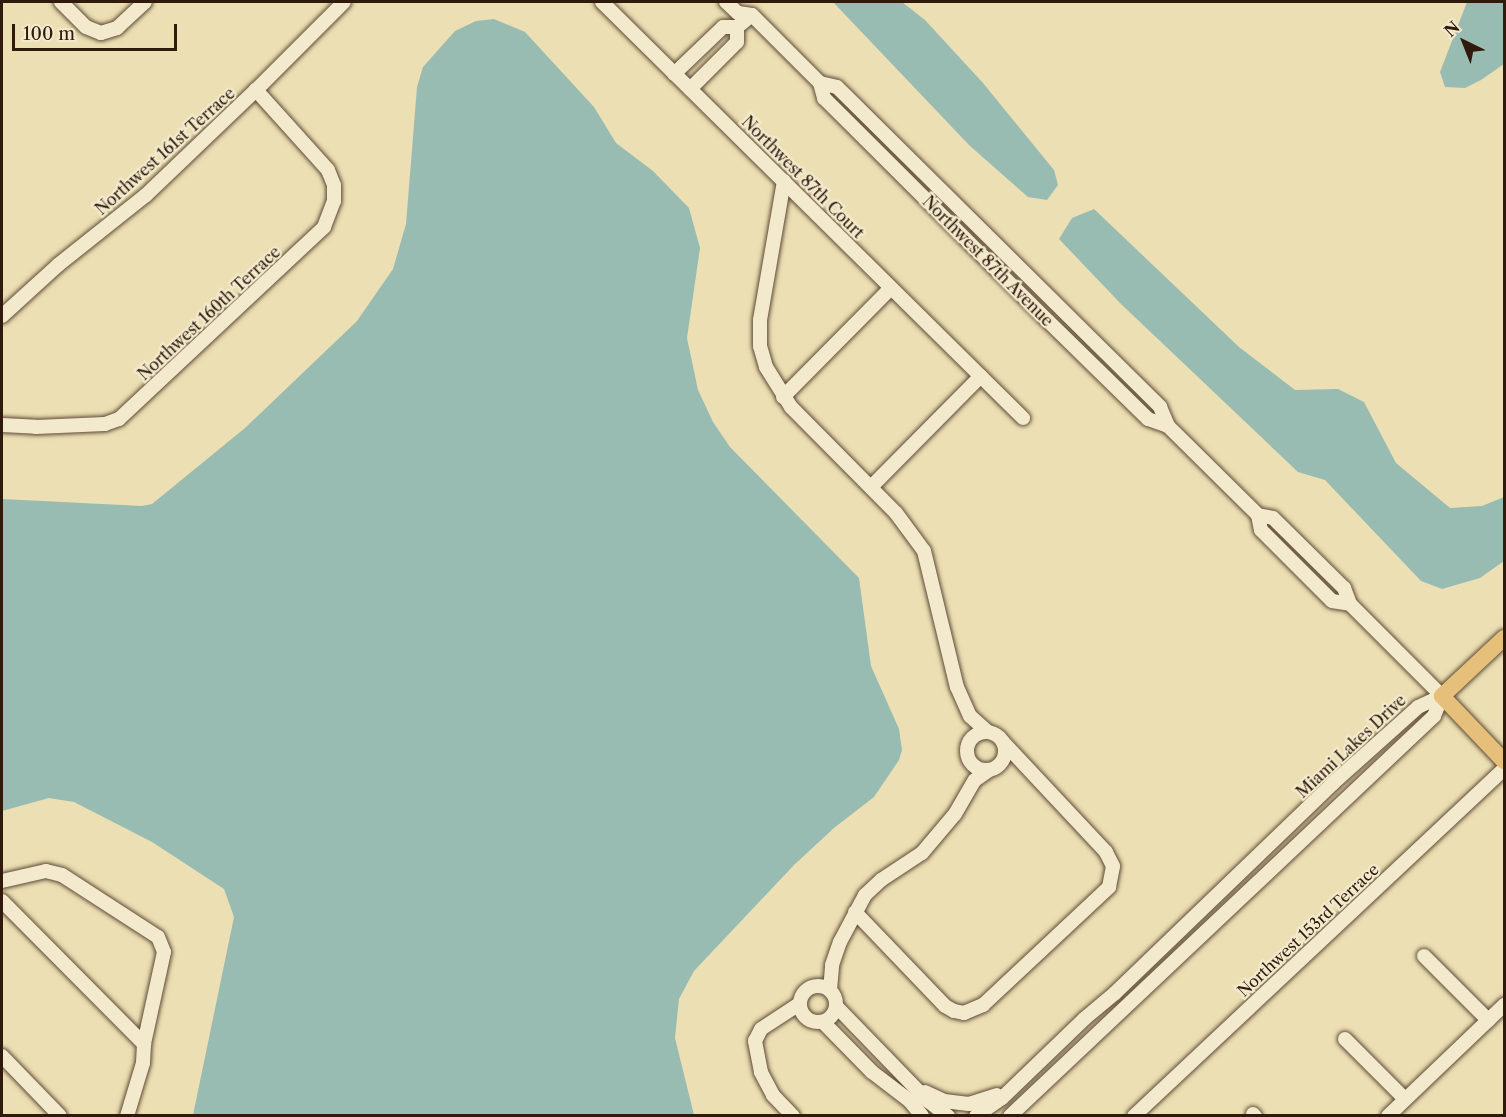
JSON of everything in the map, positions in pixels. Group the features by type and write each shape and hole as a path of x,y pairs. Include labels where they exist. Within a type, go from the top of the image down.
{"main road":[{"path":"1442,696 1504,638"},
{"name":"Northwest 87th Avenue","path":"1442,696 1504,761"}],"street":[{"path":"61,2 86,27 101,33 117,28 145,2"},
{"name":"Northwest 161st Terrace","path":"2,316 58,265 146,195 344,2"},
{"name":"Northwest 87th Court","path":"602,2 1023,418"},
{"name":"Northwest 87th Avenue","path":"726,2 738,14 751,8 820,83 837,87 1160,407 1168,426 1258,515 1273,518 1344,588 1350,604 1442,696"},
{"path":"690,89 737,42 737,27 751,8"},
{"path":"674,74 723,27 737,27"},
{"path":"694,54 709,70"},
{"name":"Northwest 160th Terrace","path":"2,425 36,427 115,421 324,227 334,201 332,176 320,158 256,90"},
{"path":"784,181 759,333 762,356 769,376 783,397 901,519 924,551 954,679 970,716 969,788"},
{"path":"783,397 891,288"},
{"path":"871,487 981,376"},
{"name":"Miami Lakes Drive","path":"976,1116 992,1107 1115,993 1385,736 1423,702 1442,696"},
{"name":"Miami Lakes Drive","path":"1010,1116 1434,716 1442,696"},
{"path":"855,912 945,1005 954,1011 964,1013 983,1005 1108,887 1113,866 1106,852 999,737 988,732 970,716"},
{"path":"970,740 978,734 988,732"},
{"path":"836,1006 831,1017 823,1022 814,1022 801,1012 800,1004 805,990 817,985 832,965 865,895 881,880 922,853 955,814 975,780 994,768 1005,754 1003,742"},
{"path":"968,758 975,768 1015,766 1033,776"},
{"name":"Northwest 153rd Terrace","path":"1134,1116 1504,769"},
{"path":"2,881 46,871 62,875 158,937 164,952 144,1044 143,1063 127,1116"},
{"path":"2,901 144,1044"},
{"path":"1424,956 1488,1020"},
{"path":"832,965 830,990 836,1006 897,1070 920,1090 928,1101 948,1116"},
{"path":"817,985 830,990"},
{"path":"793,1116 773,1095 761,1072 755,1041 761,1029 782,1018 800,1004"},
{"path":"1388,1116 1504,1005"},
{"path":"782,1018 806,1018"},
{"path":"823,1022 872,1072 900,1093 922,1116"},
{"path":"1345,1039 1405,1099"},
{"path":"2,1056 60,1116"},
{"path":"920,1090 944,1101 969,1104 1008,1091"}],"water":[{"path":"833,2 902,2 925,20 983,83 1054,170 1058,185 1047,200 1028,197 969,145"},
{"path":"1467,2 1504,2 1504,64 1465,88 1445,87 1440,72"},
{"path":"494,19 525,32 594,107 616,143 653,171 689,208 700,248 687,338 698,390 713,422 730,447 859,578 871,666 899,729 902,750 899,760 874,797 834,828 794,865 694,971 679,999 675,1038 694,1115 193,1115 234,917 224,889 152,842 74,802 49,798 2,811 2,499 142,506 152,504 245,428 357,321 393,269 406,224 417,87 423,67 455,31 476,21"},
{"path":"1094,209 1239,347 1295,390 1338,389 1364,402 1396,463 1450,508 1482,506 1504,497 1504,561 1480,578 1442,589 1421,581 1325,480 1298,472 1121,304 1059,239 1072,218"}]}
